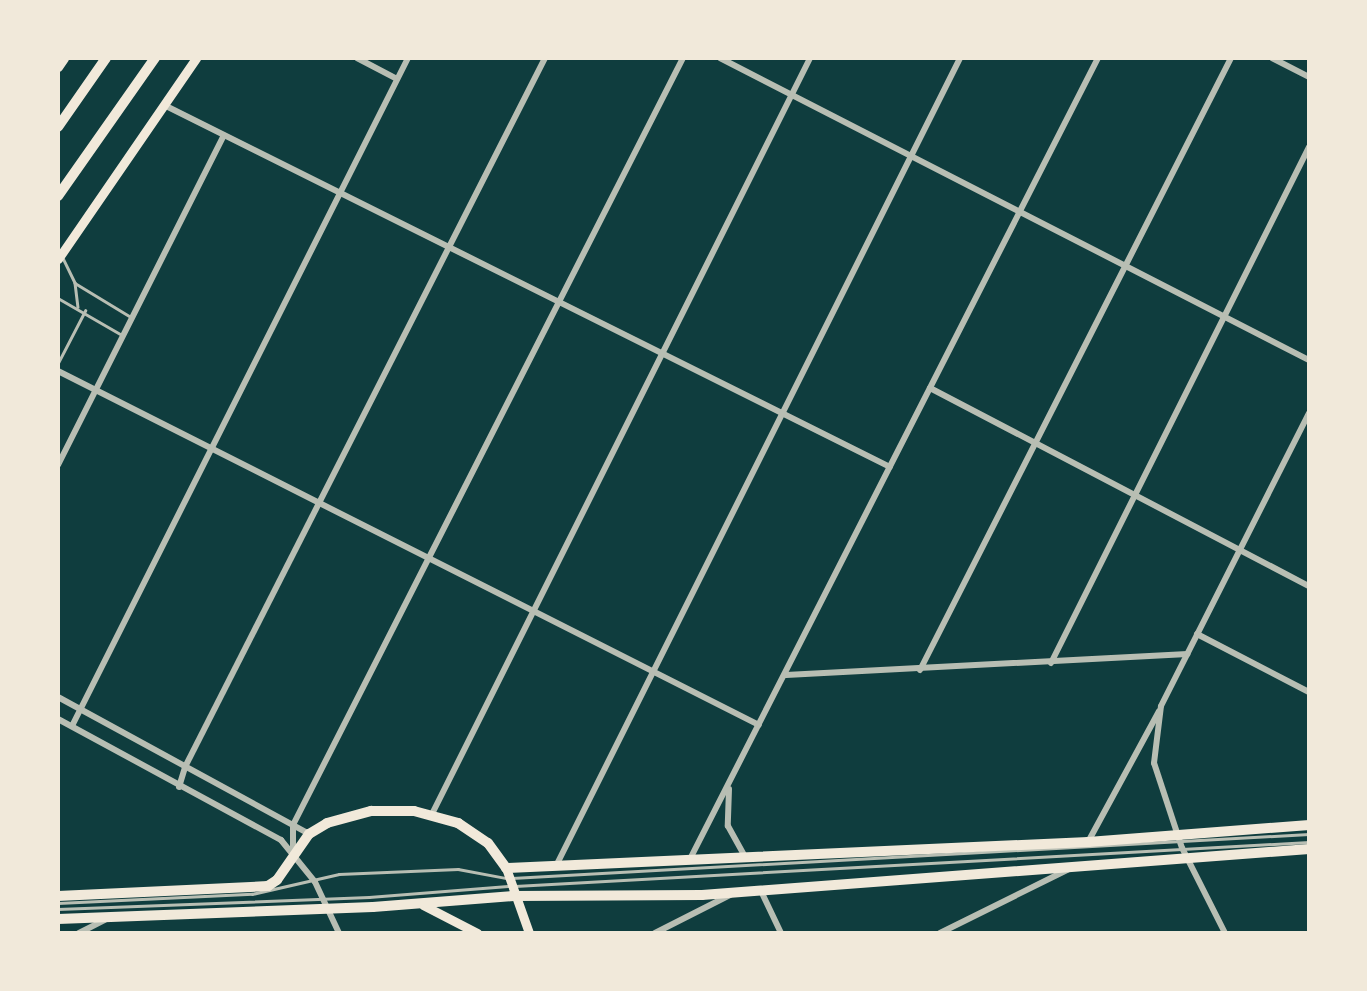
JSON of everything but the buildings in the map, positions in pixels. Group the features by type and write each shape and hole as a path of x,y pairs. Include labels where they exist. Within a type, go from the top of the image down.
{"highway":[{"path":"58,127 106,58"},
{"path":"58,196 155,58"}],"main road":[{"path":"58,67 64,58"},
{"path":"59,257 196,58"},
{"path":"58,896 263,887 277,880 309,834 327,823 371,811 432,814 473,831 488,843 510,882 529,933"},
{"path":"510,882 734,893 1074,866 1182,845 1309,825"},
{"path":"58,919 330,906 423,905 510,882 556,866 1088,842 1309,849"},
{"path":"423,905 477,933"}],"street":[{"path":"357,58 397,79"},
{"path":"72,726 338,192 408,58"},
{"path":"179,787 185,767 321,505 545,58"},
{"path":"293,856 293,825 683,58"},
{"path":"720,58 1309,360"},
{"path":"432,814 810,58"},
{"path":"556,866 780,413 960,58"},
{"path":"689,861 1098,58"},
{"path":"920,670 1231,58"},
{"path":"1272,58 1309,77"},
{"path":"164,104 449,249 890,467"},
{"path":"58,466 224,135"},
{"path":"1051,663 1309,147"},
{"path":"58,371 759,725"},
{"path":"930,388 1309,586"},
{"path":"1088,842 1161,706 1309,413"},
{"path":"1197,634 1309,692"},
{"path":"786,675 1187,654"},
{"path":"58,697 309,834"},
{"path":"1161,706 1154,763 1182,845 1225,933"},
{"path":"58,719 281,840 315,882 330,906 339,933"},
{"path":"729,785 728,826 746,859"},
{"path":"940,933 1074,866"},
{"path":"761,891 781,933"},
{"path":"655,933 734,893"},
{"path":"79,933 113,915"}],"lane":[{"path":"59,257 75,283 78,307"},
{"path":"75,283 131,317"},
{"path":"58,299 78,307 122,335"},
{"path":"58,363 85,312"},
{"path":"58,903 252,894 315,882 339,874 458,869 510,882 1182,845 1309,834"},
{"path":"58,909 460,892 510,882 1182,845 1309,842"}]}
